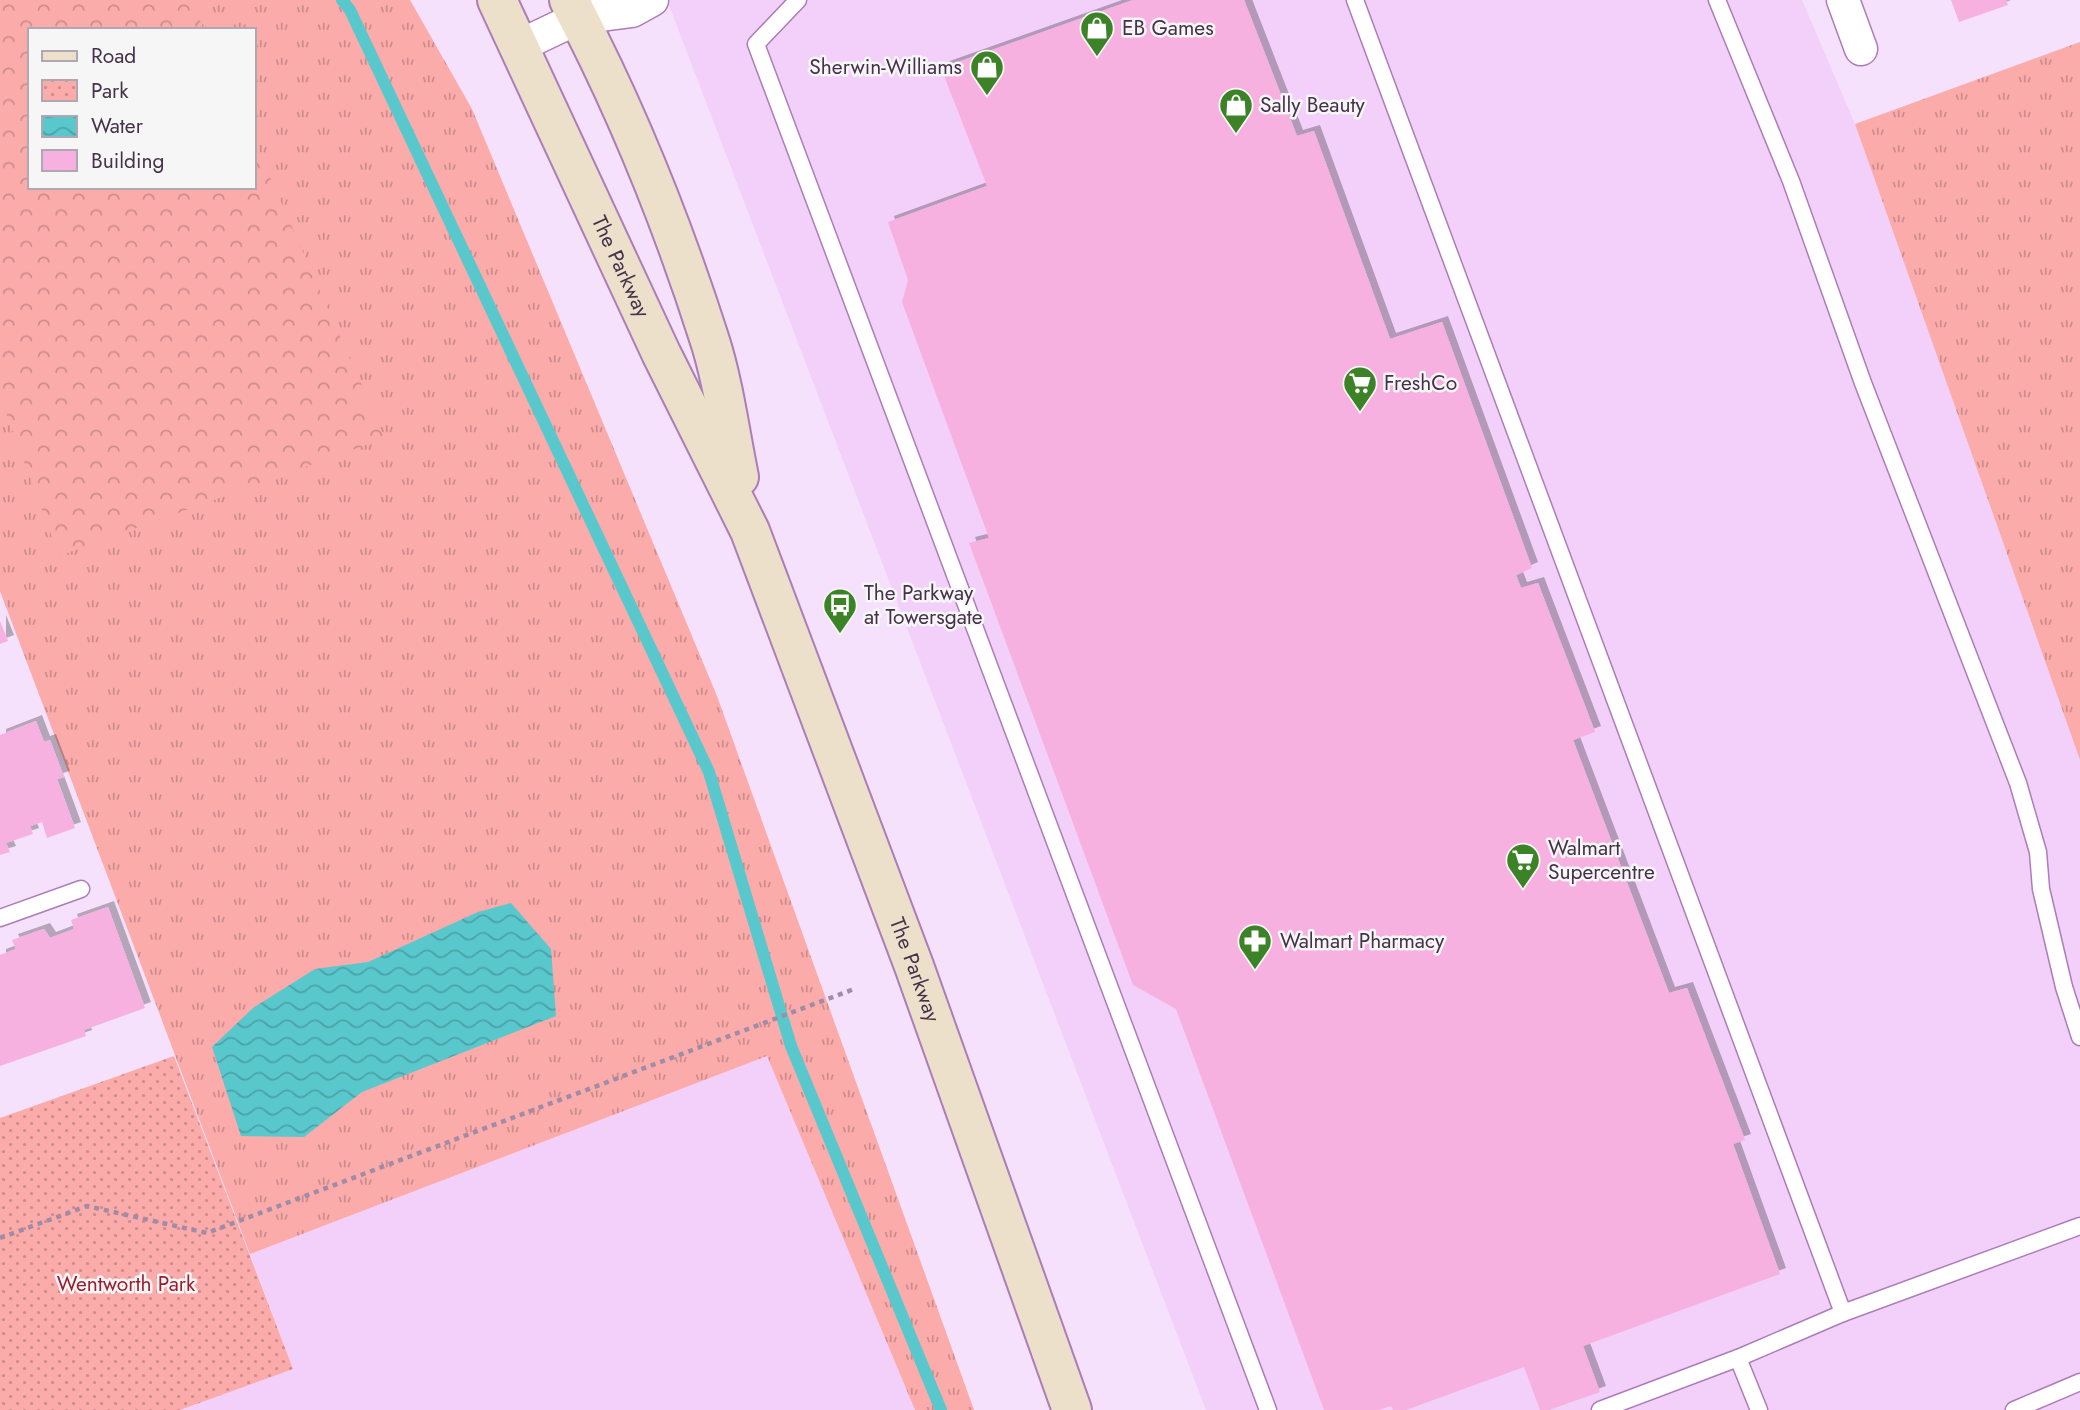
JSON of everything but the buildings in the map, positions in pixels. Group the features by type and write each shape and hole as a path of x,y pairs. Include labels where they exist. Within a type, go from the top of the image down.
{"main road":[{"name":"The Parkway","path":"497,0 661,353 750,531 914,966 1072,1410"},
{"name":"The Parkway","path":"579,6 656,192 711,343 750,531"}],"street":[{"path":"519,46 579,6 632,11 652,0"},
{"path":"1843,0 1861,49"}],"lane":[{"path":"798,0 756,44 1268,1410"},
{"path":"1356,0 1843,1313"},
{"path":"1717,0 1791,181 1858,370 2018,783 2038,852 2041,889 2064,987 2080,1037"},
{"path":"0,918 81,889"},
{"path":"1600,1410 1738,1358 1843,1313 2076,1232"},
{"path":"1738,1358 1759,1410"},
{"path":"2014,1410 2080,1382"}],"path":[{"path":"0,1238 87,1206 207,1233 854,989"}],"shaded area":[{"path":"667,0 1802,0 1855,124 2080,760 2080,1410 1206,1410"},
{"path":"767,1056 915,1410 180,1410 293,1369 250,1254"}],"green space":[{"path":"0,0 410,0 472,109 717,696 974,1410 915,1410 767,1056 250,1254 0,591"},
{"path":"0,0 191,0 203,28 28,28 28,189 256,189 256,146 385,438 59,556 0,397"},
{"path":"2080,42 2080,760 1855,124"},
{"name":"Wentworth Park","path":"174,1056 293,1369 180,1410 0,1410 0,1118"}],"water":[{"path":"511,903 551,949 556,1016 362,1092 304,1137 241,1136 212,1047 253,1008 315,969 368,962 478,912"}],"waterway":[{"path":"342,0 350,10 709,772 791,1046 941,1410"}],"place":[{"name":"EB Games","path":"1097,58"},
{"name":"Sherwin-Williams","path":"987,97"},
{"name":"Sally Beauty","path":"1236,135"},
{"name":"FreshCo","path":"1360,413"},
{"name":"The Parkway at Towersgate","path":"840,635"},
{"name":"Walmart Supercentre","path":"1523,890"},
{"name":"Walmart Pharmacy","path":"1255,971"}]}
